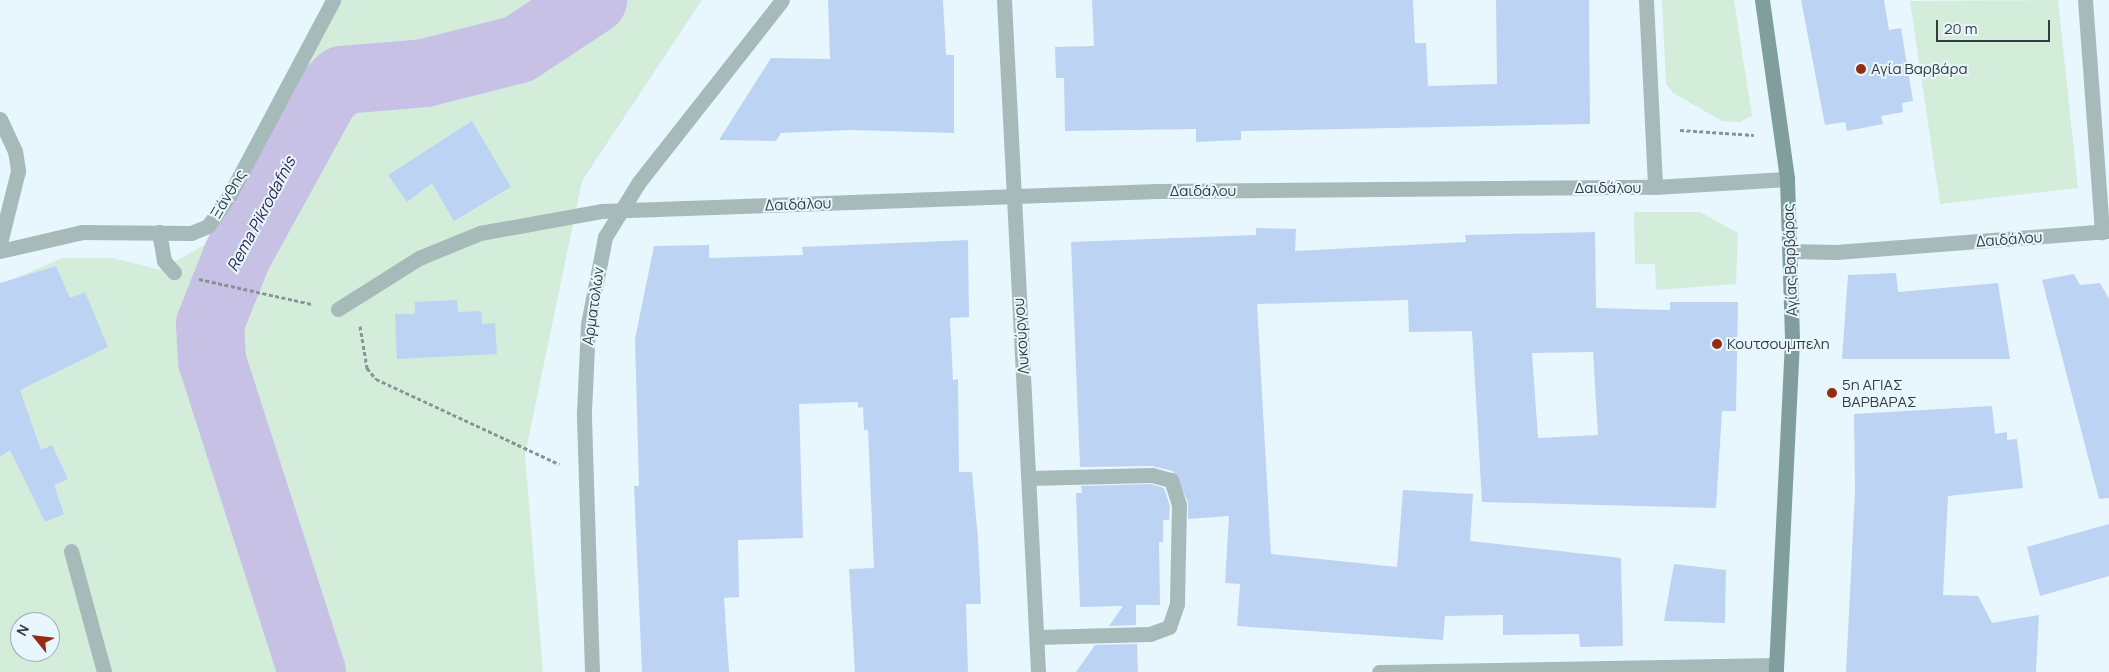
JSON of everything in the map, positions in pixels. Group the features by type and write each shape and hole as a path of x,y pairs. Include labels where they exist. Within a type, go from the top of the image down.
{"street":[{"name":"Ξάνθης","path":"0,251 82,232 197,233 214,220 333,0"},
{"name":"Αρματολών","path":"592,672 586,474 588,324 603,245 618,210 782,0"},
{"name":"Λυκούργου","path":"1004,0 1012,196 1030,478 1038,672"},
{"path":"1646,0 1655,187"},
{"name":"Αγίας Βαρβάρας","path":"1762,0 1787,179 1792,341 1776,668"},
{"path":"2085,0 2106,231"},
{"path":"0,119 15,151 18,171 0,243"},
{"name":"Δαιδάλου","path":"338,309 420,258 480,234 618,210 1012,196 1655,187 1787,179"},
{"name":"Δαιδάλου","path":"1790,251 1836,252 2106,231"},
{"path":"159,232 164,261 174,272"},
{"path":"1030,478 1152,475 1171,480 1179,504 1177,604 1169,628 1150,634 1036,638"},
{"path":"71,551 104,672"},
{"path":"1379,672 1776,668"}],"path":[{"path":"1652,128 1782,137"},
{"path":"174,272 316,305"},
{"path":"338,309 356,318 367,368 376,380 586,474"}],"green space":[{"path":"339,0 702,0 582,181 525,455 543,672 0,672 0,285 62,258 113,258 161,270 209,242 270,137"},
{"path":"1662,0 1734,0 1752,116 1740,122 1722,121 1673,93 1666,84"},
{"path":"2058,0 2078,188 1940,204 1910,1"},
{"path":"1634,212 1700,212 1738,233 1736,284 1656,290 1655,264 1635,264"}],"building":[{"path":"828,0 943,0 946,55 954,55 954,133 850,130 781,133 776,141 719,140 771,58 830,59"},
{"path":"1092,0 1413,0 1415,43 1426,43 1428,86 1497,84 1496,0 1589,0 1590,124 1241,131 1241,140 1196,142 1196,129 1065,131 1064,78 1056,78 1055,47 1094,46"},
{"name":"Αγία Βαρβάρα","path":"1801,0 1884,0 1889,30 1901,28 1913,101 1902,103 1903,112 1881,116 1883,124 1847,131 1845,122 1825,125"},
{"path":"472,121 511,187 454,221 432,183 407,202 388,175"},
{"path":"1256,228 1296,229 1295,251 1466,242 1465,235 1595,232 1596,308 1670,310 1670,302 1738,302 1736,411 1722,411 1716,508 1482,502 1472,331 1409,332 1408,300 1257,304 1271,554 1397,567 1403,490 1473,494 1470,541 1621,558 1623,646 1580,647 1579,634 1503,635 1503,615 1445,616 1443,640 1237,626 1240,584 1225,583 1229,516 1188,519 1188,502 1173,471 1152,466 1080,467 1071,242 1256,235","holes":["1593,352 1598,435 1538,438 1532,353"]},
{"path":"968,240 969,317 950,318 953,380 958,379 959,472 972,472 978,539 981,604 966,604 968,672 855,672 849,569 874,568 868,430 864,430 863,407 858,408 858,402 799,404 803,538 738,540 739,597 724,598 729,672 642,672 634,486 639,486 635,339 654,246 709,245 709,258 803,255 802,247"},
{"path":"56,266 70,298 85,292 108,347 20,390 41,450 52,445 68,479 54,485 64,514 45,522 10,450 0,457 0,283"},
{"path":"1896,273 1898,292 1998,283 2010,359 1842,359 1848,275"},
{"path":"2074,274 2080,285 2100,283 2109,299 2109,498 2099,499 2042,280"},
{"path":"457,300 458,312 481,311 482,324 495,323 497,354 397,359 395,314 415,314 415,302"},
{"path":"1992,406 1995,434 2007,432 2007,440 2017,439 2023,488 1948,496 1943,595 1978,596 1992,623 2039,615 2036,672 1846,672 1855,492 1854,414"},
{"path":"1151,484 1164,488 1170,506 1169,520 1163,520 1163,542 1159,542 1160,605 1136,605 1136,625 1109,626 1123,606 1080,607 1076,493 1082,493 1081,486"},
{"path":"2109,524 2109,576 2040,596 2027,547"},
{"path":"1674,564 1726,570 1725,623 1664,621"},
{"path":"1137,644 1138,672 1076,672 1095,645"}],"waterway":[{"name":"Rema Pikrodafnis","path":"312,672 212,361 210,324 237,256 325,96 342,80 425,73 519,49 593,0"}],"place":[{"name":"Αγία Βαρβάρα","path":"1861,69"},
{"name":"Κουτσουμπελη","path":"1717,344"},
{"name":"5η ΑΓΙΑΣ ΒΑΡΒΑΡΑΣ","path":"1832,393"}]}
